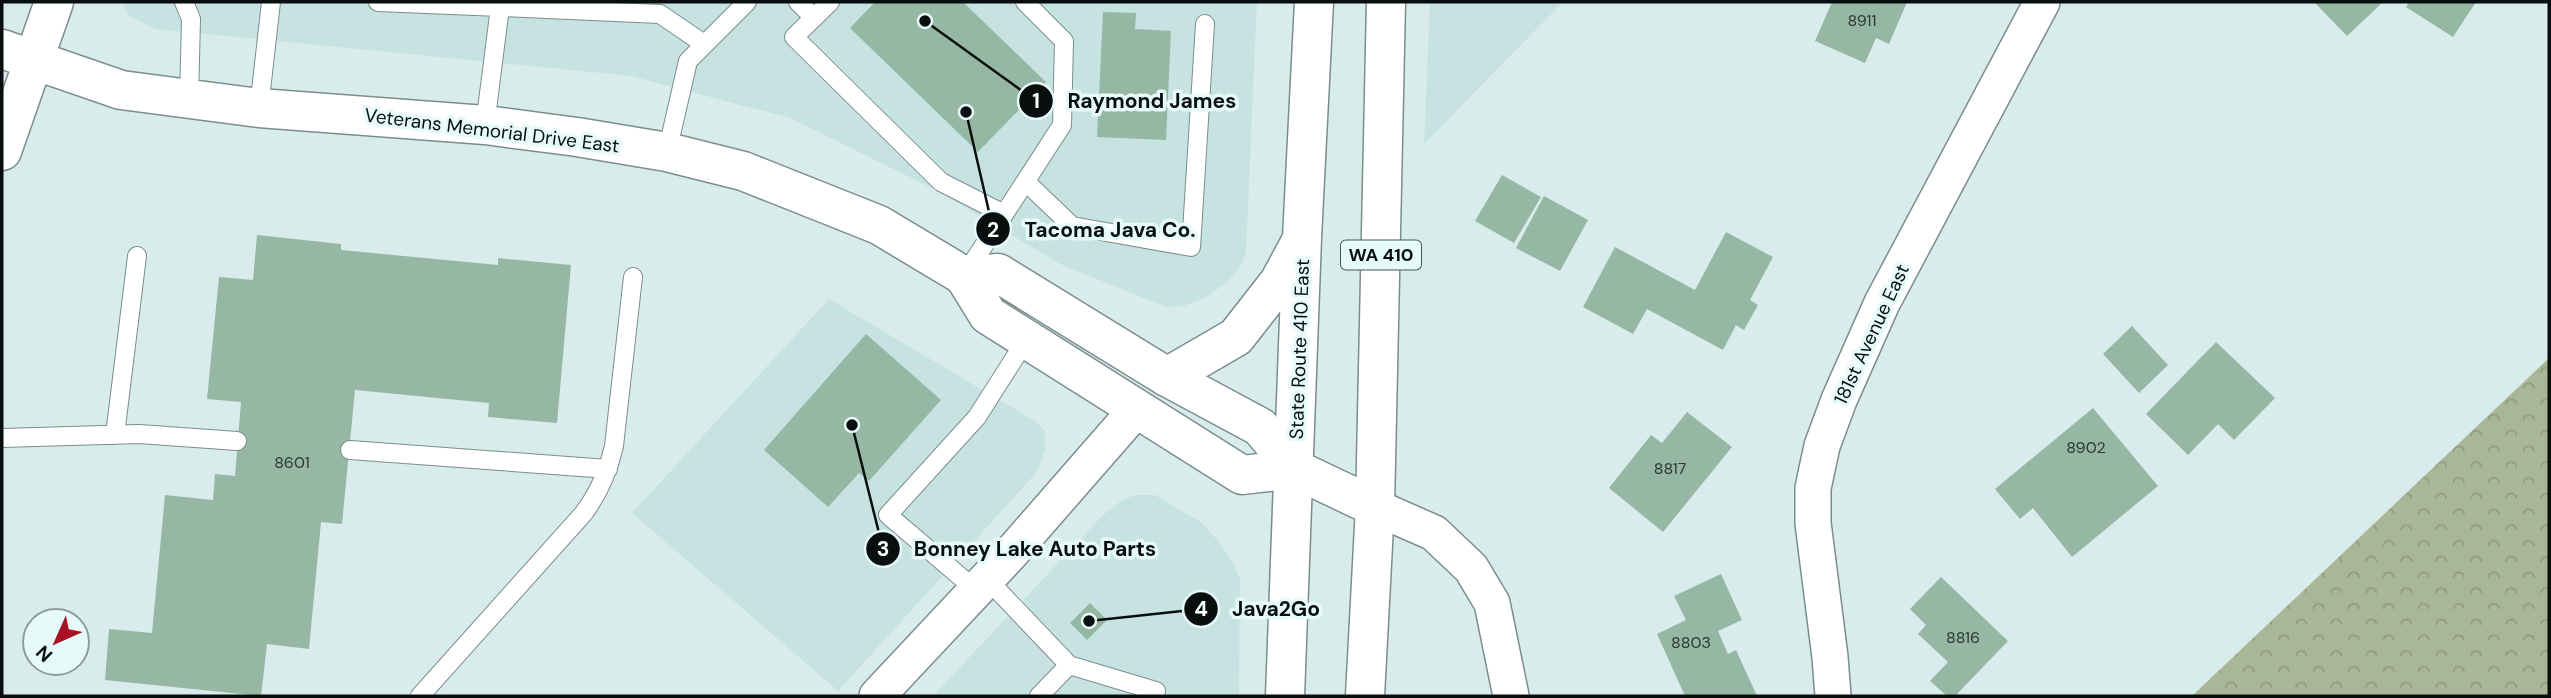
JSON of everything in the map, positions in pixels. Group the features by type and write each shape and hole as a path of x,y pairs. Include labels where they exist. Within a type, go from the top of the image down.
{"main road":[{"path":"2,151 18,54 54,2"},
{"name":"State Route 410 East","path":"1285,696 1302,238 1314,2"},
{"name":"WA 410","path":"1365,696 1375,507 1386,2"},
{"name":"Veterans Memorial Drive East","path":"18,54 121,90 259,108 485,125 667,152 743,170 879,225 964,276 988,315 1242,475 1294,469"},
{"path":"1167,377 1236,337 1279,282 1302,238"},
{"path":"964,276 998,273 1167,377 1260,427 1294,469 1375,507"}],"street":[{"name":"181st Avenue East","path":"1833,696 1813,523 1813,488 1822,446 1839,400 1882,303 2042,2"},
{"path":"877,696 1136,410"},
{"path":"1375,507 1434,533 1471,568 1492,603 1511,696"}],"lane":[{"path":"184,2 191,19 189,100"},
{"path":"259,108 271,2"},
{"path":"378,2 660,14 704,44"},
{"path":"667,152 688,61 747,2"},
{"path":"798,2 814,18"},
{"path":"830,2 794,37 941,182 1004,214"},
{"path":"964,276 1062,125 1064,41 1025,2"},
{"path":"485,125 500,7"},
{"path":"1026,182 1072,226 1191,247 1205,24"},
{"path":"115,435 137,256"},
{"path":"420,696 583,514 599,491 614,446 633,277"},
{"path":"1026,340 977,417 888,515 981,584 1069,665 1156,691 1155,696"},
{"path":"2,438 139,434 237,441"},
{"path":"349,450 608,469"},
{"path":"1040,696 1069,665"}],"shaded area":[{"path":"123,2 1257,2 1246,252 1240,267 1227,282 1207,297 1184,306 1166,307 1062,265 934,189 790,118 631,76 155,29 128,15"},
{"path":"1430,2 1563,2 1424,144"},
{"path":"829,299 1035,421 1045,431 1045,450 1037,472 838,691 632,513"},
{"path":"1135,495 1155,495 1202,523 1233,563 1240,579 1239,696 933,696 1103,515 1122,500"}],"green space":[{"path":"2549,358 2549,696 2192,696"}],"building":[{"path":"875,2 963,2 1046,82 978,152 850,28"},
{"path":"1832,2 1907,2 1889,44 1876,38 1865,63 1815,41"},
{"path":"2314,2 2383,2 2347,36"},
{"path":"2409,2 2476,2 2453,37 2406,7"},
{"path":"1103,12 1136,13 1135,29 1171,31 1166,140 1097,137"},
{"path":"1502,175 1541,197 1514,243 1475,221"},
{"path":"1544,196 1588,220 1560,271 1516,248"},
{"path":"1726,232 1773,257 1750,300 1758,305 1744,330 1736,325 1723,350 1647,309 1633,334 1583,307 1615,247 1695,290"},
{"path":"257,235 341,244 341,250 498,265 498,258 571,265 557,423 488,417 489,403 355,390 342,524 321,522 309,649 267,644 261,696 105,680 109,629 152,633 165,495 213,500 215,474 235,476 241,402 207,399 219,277 253,280"},
{"path":"2132,326 2168,365 2139,393 2103,354"},
{"path":"866,334 941,400 869,481 859,473 828,507 764,450"},
{"path":"2216,342 2275,398 2234,440 2218,424 2188,455 2146,414"},
{"path":"2093,408 2158,486 2072,557 2033,508 2020,519 1995,489"},
{"path":"1687,412 1732,447 1663,532 1609,488 1651,435 1662,443"},
{"path":"1721,574 1742,620 1718,631 1728,654 1736,650 1757,696 1685,696 1657,634 1686,620 1674,596"},
{"path":"1941,577 2008,641 1955,696 1947,696 1930,681 1948,662 1918,634 1926,625 1910,609"},
{"path":"1090,603 1107,620 1087,640 1070,623"}],"place":[{"name":"Raymond James","path":"925,21"},
{"name":"Tacoma Java Co.","path":"966,112"},
{"name":"Bonney Lake Auto Parts","path":"852,425"},
{"name":"Java2Go","path":"1089,621"}]}
